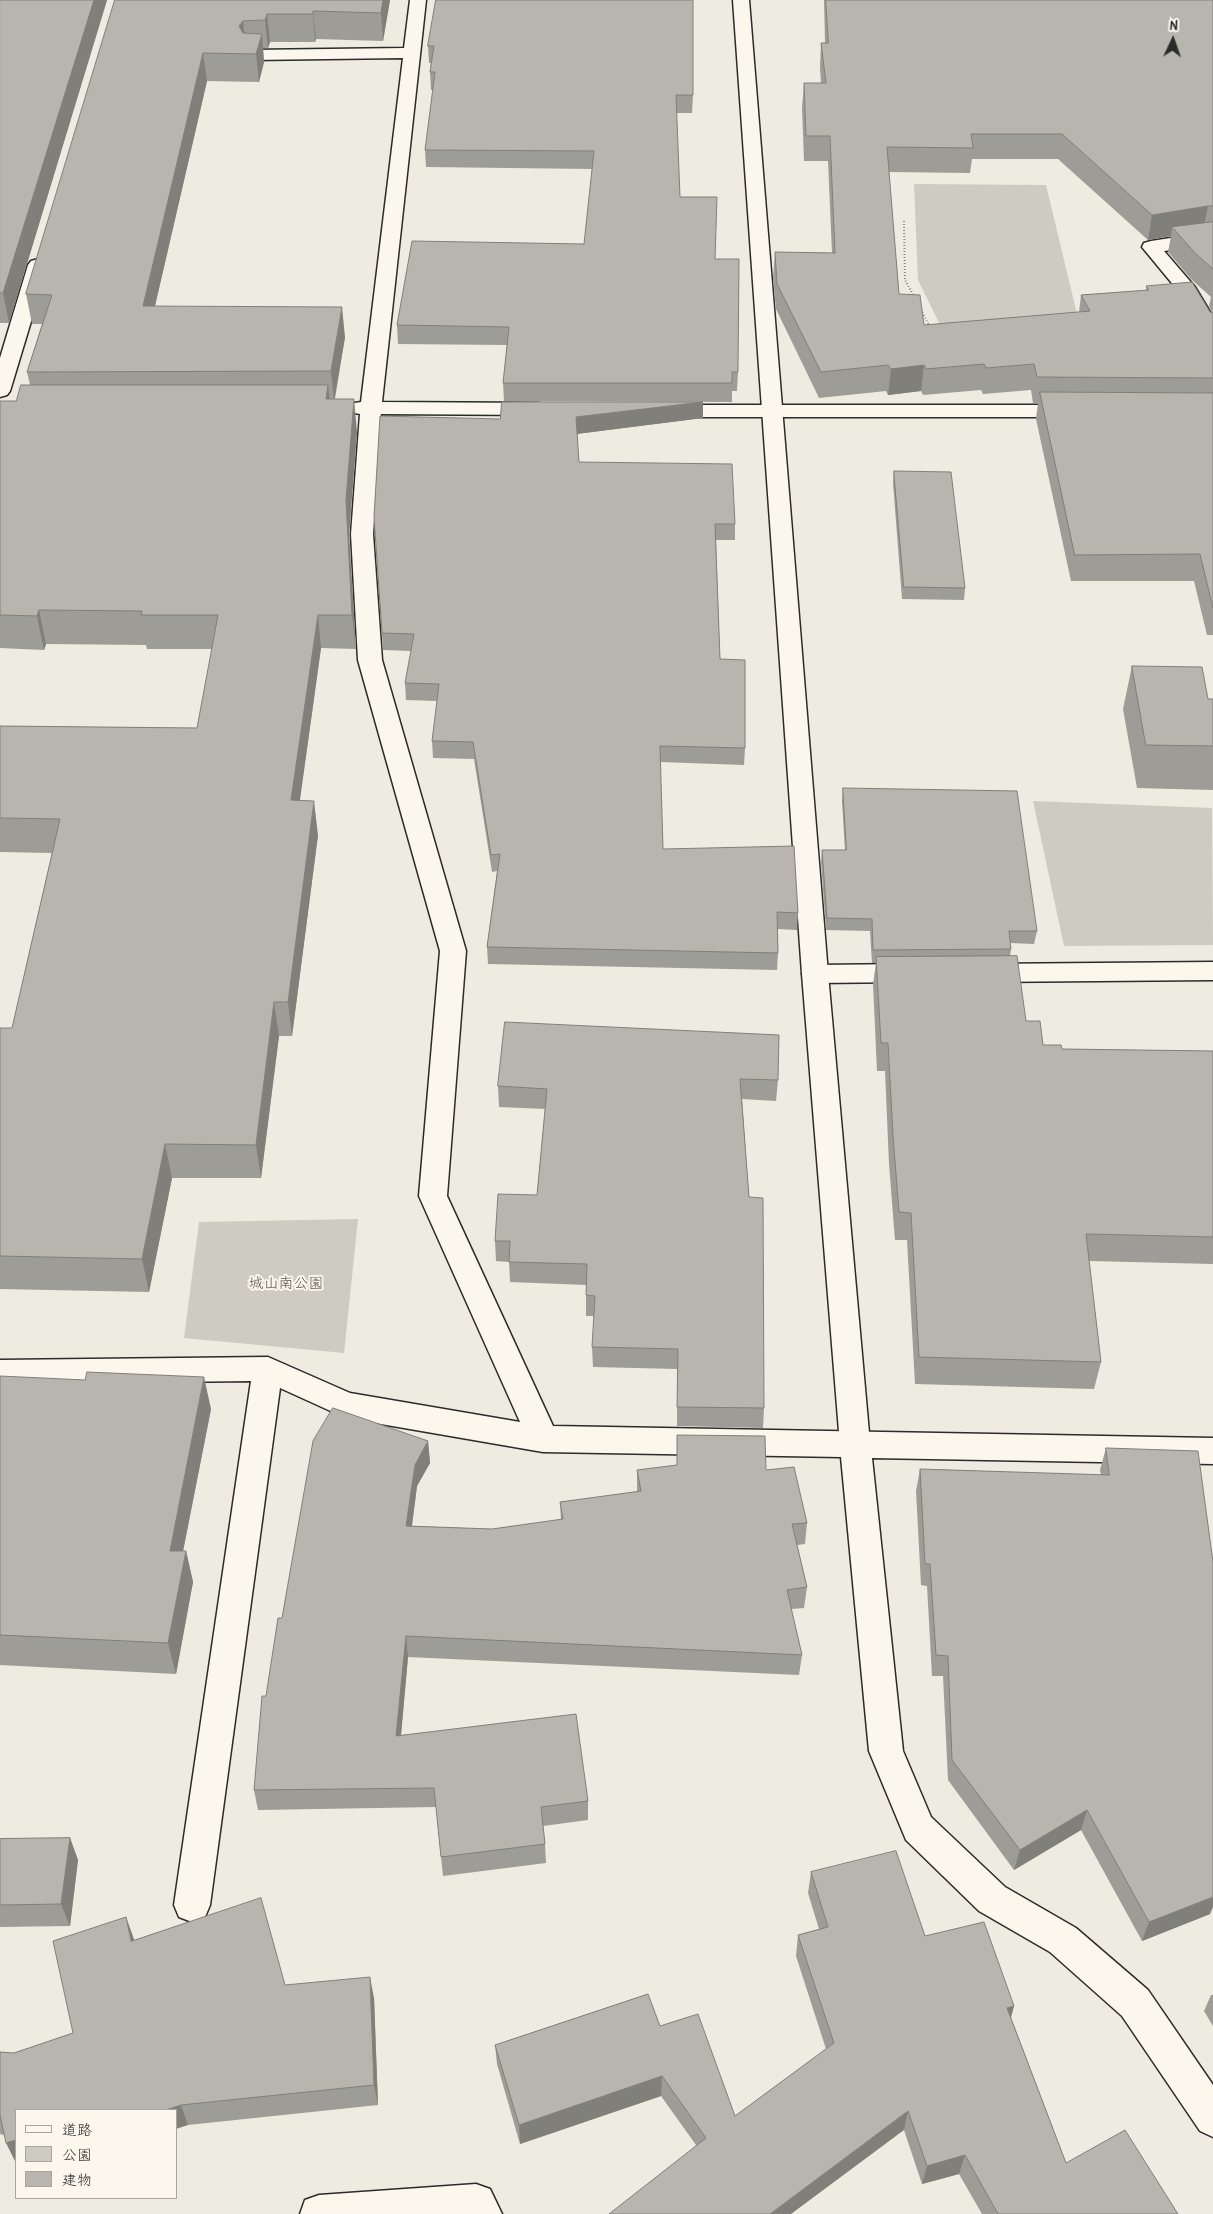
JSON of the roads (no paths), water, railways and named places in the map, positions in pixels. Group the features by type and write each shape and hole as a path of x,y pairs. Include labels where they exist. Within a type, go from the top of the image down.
{"street":[{"path":"418,0 371,408 362,534 370,660 453,951 433,1196 542,1439"},
{"path":"741,0 815,974 855,1444 886,1751 918,1828 992,1899 1063,1940 1135,2002 1213,2118"},
{"path":"252,55 412,53"},
{"path":"1213,240 1203,239 1151,247 1188,291 1213,333"},
{"path":"0,391 43,248"},
{"path":"332,408 554,410"},
{"path":"652,410 772,412 1093,411"},
{"path":"815,974 1213,971"},
{"path":"192,1905 268,1369"},
{"path":"0,1372 268,1369 346,1405 542,1439 1213,1451"},
{"path":"319,2214 476,2203 483,2214"}],"park label":[{"name":"城山南公園","path":"286,1284"}]}
